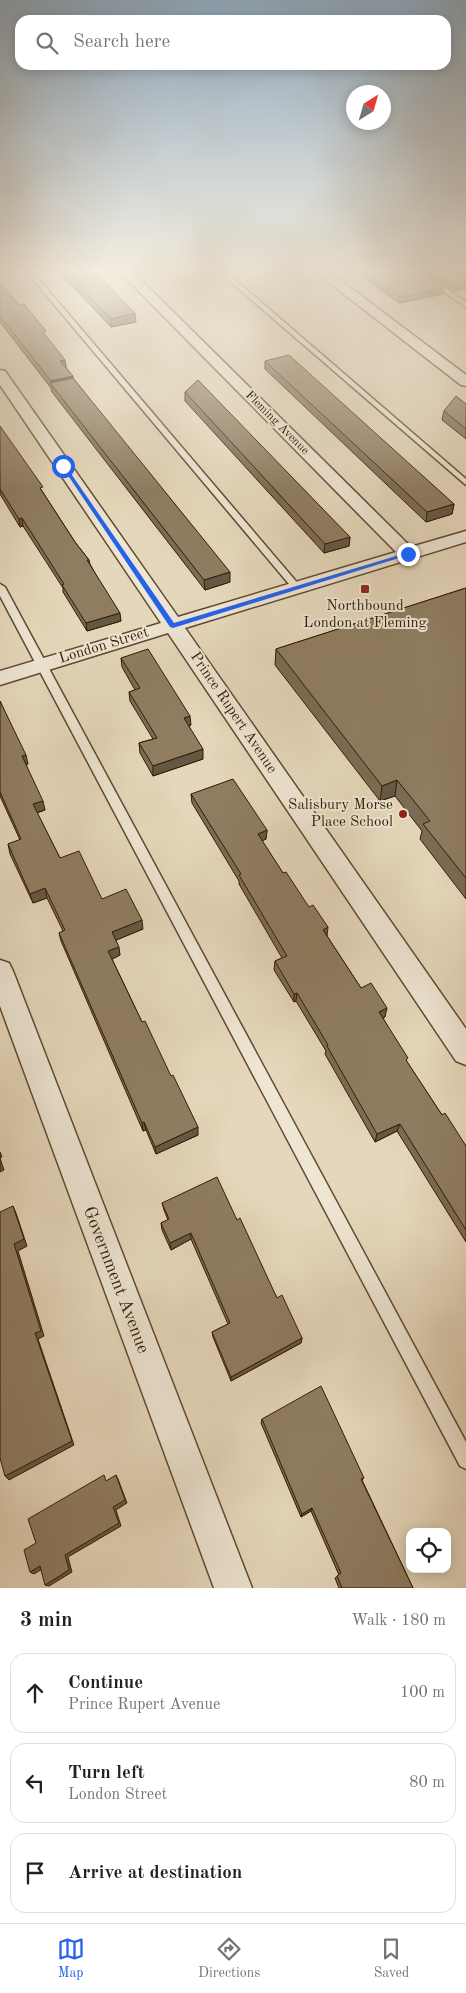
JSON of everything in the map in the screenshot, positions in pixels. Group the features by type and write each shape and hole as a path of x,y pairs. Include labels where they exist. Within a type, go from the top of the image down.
{"street":[{"name":"Fleming Avenue","path":"198,344 408,554"},
{"path":"416,344 466,382"},
{"name":"Prince Rupert Avenue","path":"0,374 466,1052"},
{"name":"London Street","path":"0,678 466,536"},
{"name":"Government Avenue","path":"0,971 232,1588"}],"lane":[{"path":"91,344 297,588"},
{"path":"306,344 466,483"},
{"path":"0,587 466,1460"}],"building":[{"path":"22,344 53,344 65,360 60,361 73,376 51,381"},
{"path":"289,355 454,504 427,512 265,361"},
{"path":"73,378 230,572 204,580 50,383"},
{"path":"198,380 350,537 325,544 185,392"},
{"path":"456,396 466,404 466,429 444,411"},
{"path":"0,426 43,487 40,488 89,560 87,560 120,613 86,623 62,585 64,584 22,518 19,519 0,489"},
{"path":"466,588 466,878 423,824 430,821 397,780 382,786 276,649"},
{"path":"148,649 190,716 184,718 203,749 153,766 139,743 157,738 129,692 140,688 121,658"},
{"path":"0,701 26,755 22,756 43,801 33,804 60,858 79,851 102,899 126,889 142,920 112,932 119,947 108,951 142,1022 145,1021 198,1127 155,1147 144,1122 142,1123 59,933 65,930 45,888 30,894 8,844 21,839 0,792"},
{"path":"233,779 267,830 258,834 283,873 286,872 309,907 313,905 328,927 323,930 361,988 371,983 387,1008 379,1012 408,1058 406,1060 442,1115 445,1113 466,1146 466,1230 400,1124 377,1134 328,1045 297,993 294,994 275,961 287,956 239,875 241,874 191,794"},
{"path":"217,1177 237,1220 240,1218 277,1298 282,1295 302,1338 231,1377 212,1332 230,1323 191,1233 170,1243 161,1223 169,1219 162,1203"},
{"path":"13,1206 24,1239 14,1244 41,1331 35,1333 72,1441 5,1476 0,1458 0,1212"},
{"path":"321,1386 364,1478 361,1479 413,1588 342,1588 337,1576 341,1573 312,1508 302,1514 262,1419"},
{"path":"104,1475 106,1481 116,1475 125,1500 113,1507 119,1523 65,1555 69,1570 45,1585 40,1566 30,1572 24,1550 36,1543 28,1519"}],"place":[{"name":"Northbound London at Fleming","path":"365,589"},
{"name":"Salisbury Morse Place School","path":"403,814"}],"route":[{"path":"63,466 173,625 408,554"}]}
